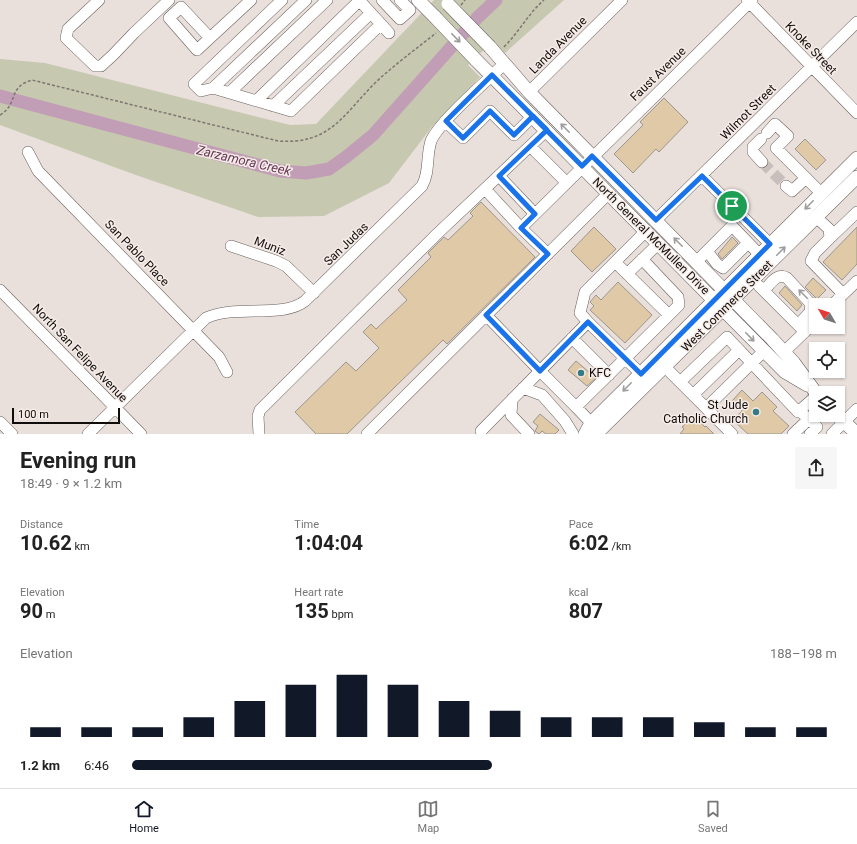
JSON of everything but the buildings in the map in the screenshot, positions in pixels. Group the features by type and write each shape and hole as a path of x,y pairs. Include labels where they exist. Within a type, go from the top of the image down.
{"main road":[{"name":"North General McMullen Drive","path":"418,0 785,372 809,389"},
{"name":"North General McMullen Drive","path":"446,2 490,47 529,92 730,294 794,363 809,386"},
{"name":"West Commerce Street","path":"595,431 641,374 730,294 770,244 857,158"},
{"name":"West Commerce Street","path":"730,294 753,280 857,177"},
{"name":"West Commerce Street","path":"595,431 665,367 719,305"},
{"path":"845,422 857,434"}],"street":[{"path":"99,0 68,29 66,38 95,66 101,66 169,0"},
{"path":"210,38 251,0"},
{"path":"282,0 194,84 201,91 213,88 306,0"},
{"path":"230,93 327,0"},
{"path":"256,101 359,0 389,33"},
{"path":"382,0 400,19 410,10 400,0"},
{"name":"Landa Avenue","path":"529,92 622,0"},
{"name":"Knoke Street","path":"750,1 857,113"},
{"name":"Faust Avenue","path":"521,228 750,1"},
{"path":"273,106 371,14"},
{"name":"Wilmot Street","path":"656,220 857,22"},
{"path":"213,88 291,112 381,24"},
{"name":"San Judas","path":"88,434 151,370 206,318 219,312 293,308 301,305 422,186 427,173 432,140 446,121 504,64"},
{"path":"446,121 463,138 490,111 514,135 533,116"},
{"path":"762,162 753,152 753,146 775,124 788,136 776,148 821,193"},
{"path":"259,434 258,416 260,410 437,234 547,130"},
{"path":"530,146 566,182"},
{"name":"San Pablo Place","path":"28,152 38,171 219,356 227,372"},
{"path":"499,176 535,214"},
{"path":"702,176 770,244"},
{"path":"786,186 792,191 806,178"},
{"path":"485,189 521,228 548,254"},
{"path":"367,434 609,193"},
{"path":"843,294 811,261 815,253 857,212"},
{"path":"816,217 829,229 830,238"},
{"path":"697,261 732,226 760,255"},
{"path":"641,374 580,313 585,292 646,231"},
{"path":"707,251 717,264 723,268 748,243"},
{"path":"627,274 658,244"},
{"name":"Muniz","path":"230,246 276,261 286,266 314,293"},
{"path":"576,407 679,304 678,297 642,259"},
{"path":"615,262 669,315"},
{"path":"764,291 778,276 783,276 787,278 811,304 810,312 784,352"},
{"path":"753,280 801,328"},
{"path":"839,298 857,281"},
{"name":"North San Felipe Avenue","path":"0,290 141,434"},
{"path":"486,315 576,407 595,431"},
{"path":"481,433 512,399 588,322"},
{"path":"801,328 809,324"},
{"path":"680,382 727,337 798,412 800,410 809,419 793,434"},
{"path":"572,338 609,375"},
{"path":"693,395 739,350"},
{"path":"706,408 764,351"},
{"path":"665,367 732,434"},
{"path":"523,388 542,395 565,421 570,431"},
{"path":"512,399 511,415 529,434"},
{"path":"800,410 809,399"},
{"path":"845,416 857,409"},
{"path":"0,422 12,434"},
{"path":"810,434 817,427 812,422"},
{"path":"832,434 839,422"}],"path":[{"path":"504,50 504,47 523,26 531,12 544,0"},
{"path":"0,115 11,104 15,92"}],"green space":[{"path":"434,0 564,0 505,53 493,41 468,65 480,77 431,128 389,183 324,216 258,217 133,174 0,125 0,59 45,63 290,125 316,124"}],"waterway":[{"name":"Zarzamora Creek","path":"0,96 280,171 306,173 329,169 373,135 477,18 496,0"}],"tunnel":[{"path":"762,162 786,186"}],"place":[{"name":"KFC","path":"581,373"},
{"name":"St Jude Catholic Church","path":"756,412"}],"route":[{"path":"732,206 702,176 656,220 592,156 582,166 533,116 492,75 446,121 463,138 490,111 514,135 533,116 547,130 499,176 535,214 521,228 548,254 486,315 540,371 588,322 641,374 770,244 732,206"}]}
